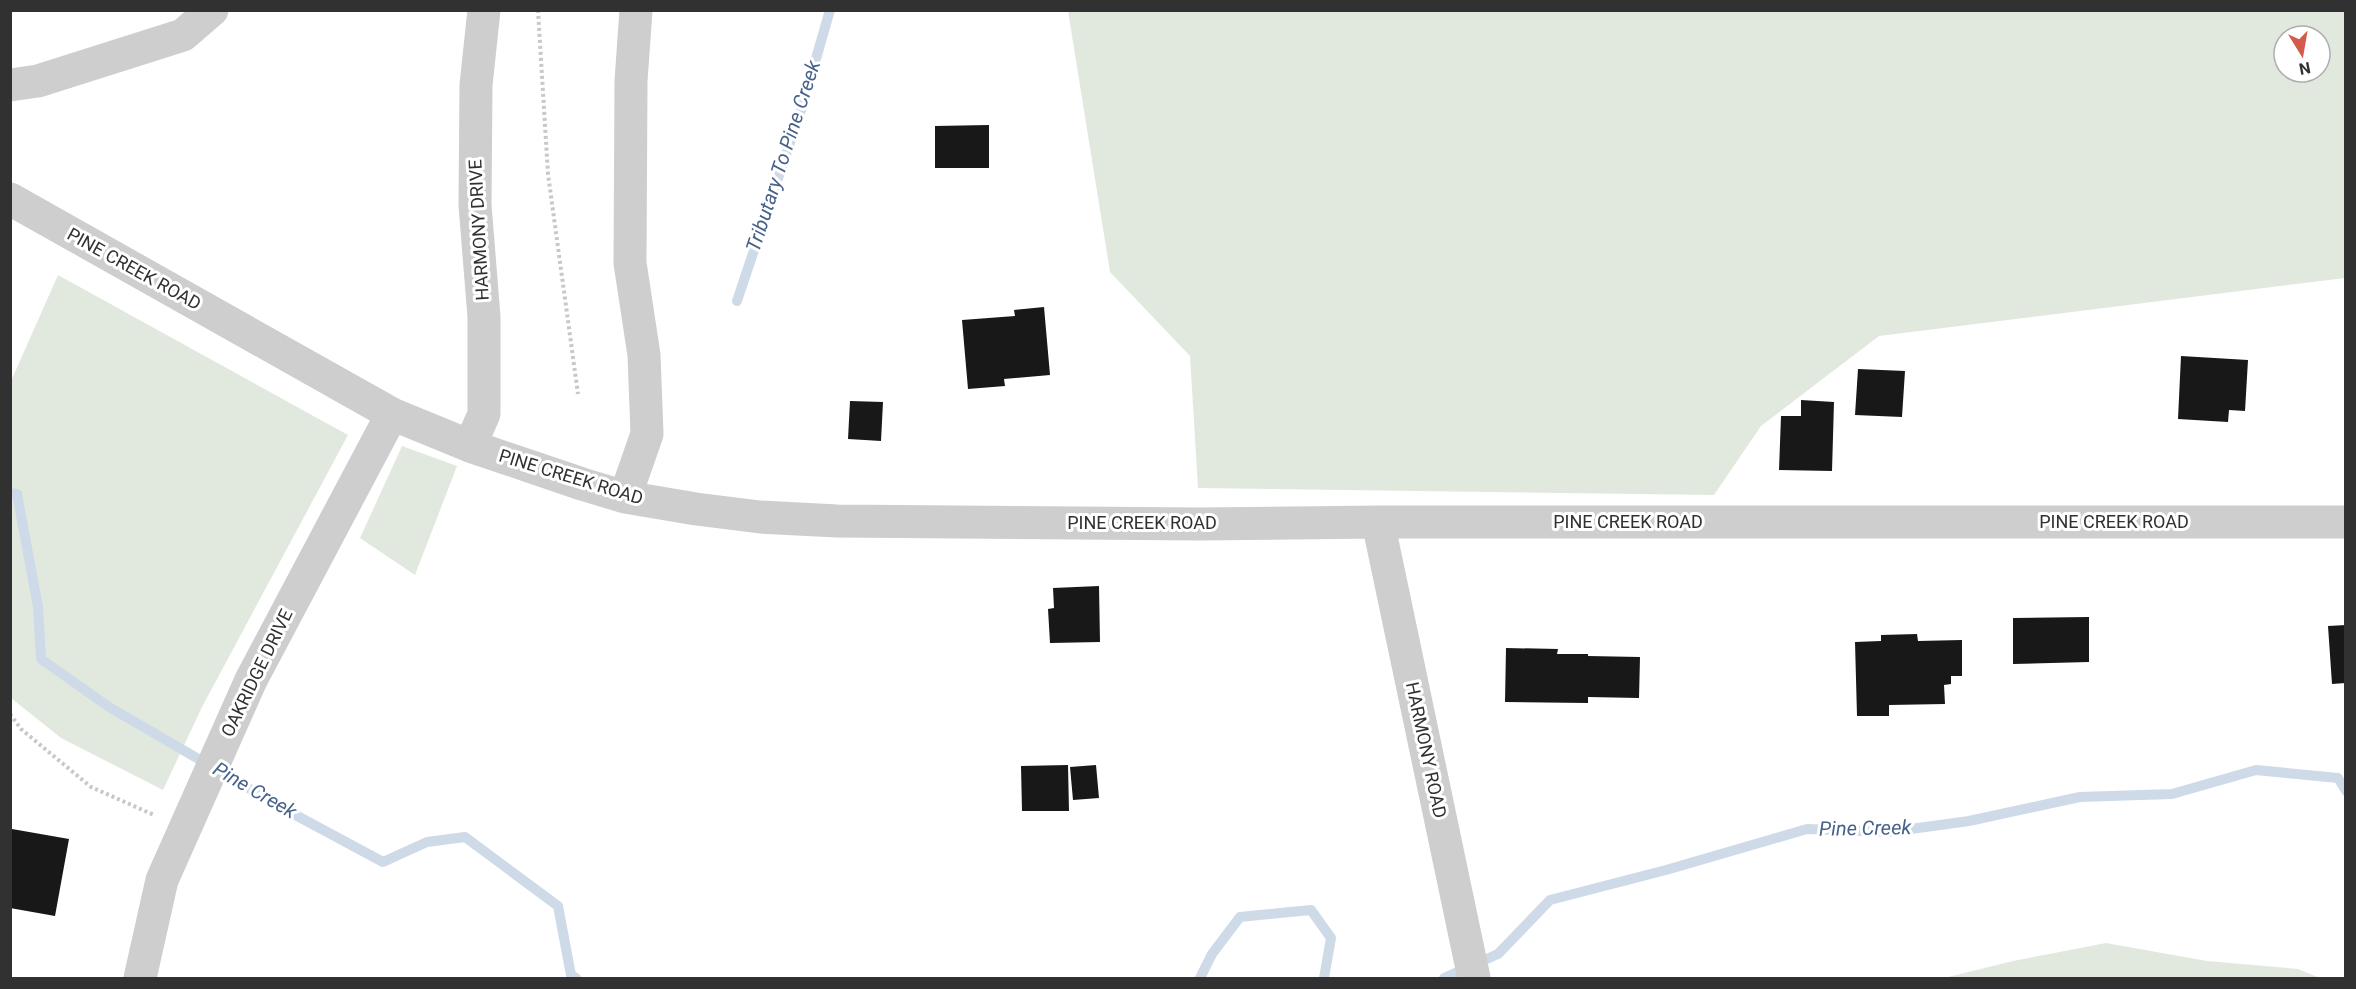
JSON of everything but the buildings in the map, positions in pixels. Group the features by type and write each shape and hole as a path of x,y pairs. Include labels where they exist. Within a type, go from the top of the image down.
{"street":[{"path":"10,85 38,81 183,35 212,10"},
{"name":"HARMONY DRIVE","path":"470,446 484,414 484,317 475,205 477,85 484,10"},
{"path":"625,497 647,434 644,355 630,264 631,81 636,10"},
{"name":"PINE CREEK ROAD","path":"10,199 392,414 470,446 625,497 760,517 837,521 1200,524 2346,522"},
{"name":"OAKRIDGE DRIVE","path":"140,978 162,880 185,828 251,681 392,414"},
{"name":"HARMONY ROAD","path":"1378,522 1474,978"}],"path":[{"path":"538,10 548,174 578,394"},
{"path":"10,714 21,729 91,787 185,828"}],"shaded area":[{"path":"1068,11 2345,11 2345,278 1879,336 1761,426 1714,495 1198,488 1190,356 1110,272"},
{"path":"58,275 348,435 202,707 163,790 61,738 11,698 11,381"},
{"path":"402,446 457,466 415,575 360,538"},
{"path":"2106,943 2207,961 2298,969 2320,978 1944,978 2013,961"}],"waterway":[{"name":"Tributary To Pine Creek","path":"737,301 803,104 830,10"},
{"name":"Pine Creek","path":"10,493 17,494 38,607 41,659 109,707 288,811 383,862 427,842 465,837 558,906 571,975 576,978"},
{"name":"Pine Creek","path":"1444,978 1498,954 1550,900 1666,870 1807,829 1889,832 1969,821 2080,797 2172,794 2256,770 2338,778 2346,791"},
{"name":"Pine Creek","path":"1200,978 1212,954 1240,917 1311,910 1331,938 1324,978"}]}
